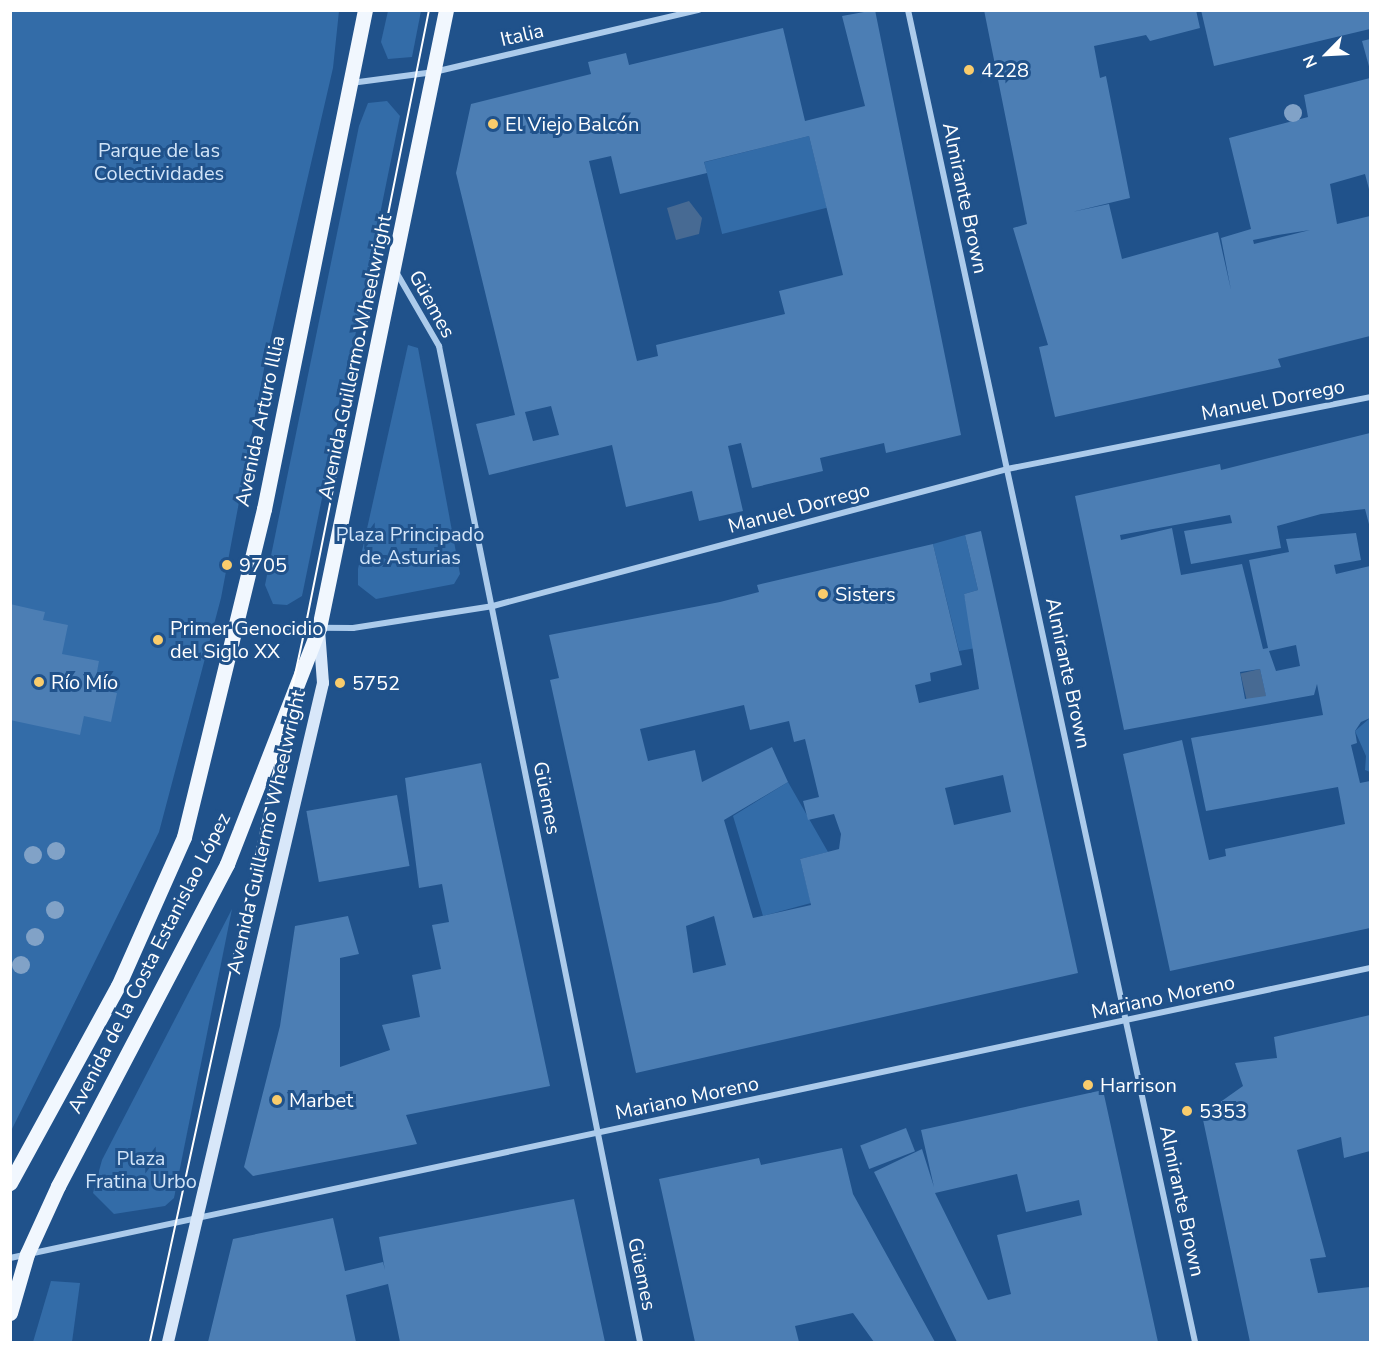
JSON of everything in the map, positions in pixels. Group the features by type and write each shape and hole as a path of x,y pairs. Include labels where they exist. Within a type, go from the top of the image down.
{"main road":[{"name":"Avenida Arturo Illia","path":"184,837 264,509 364,10"},
{"name":"Avenida Guillermo Wheelwright","path":"168,1342 195,1218 324,683 319,628 446,10"},
{"name":"Avenida de la Costa Estanislao López","path":"10,1313 27,1254 57,1186 227,864 319,628"},
{"name":"Avenida de la Costa Estanislao López","path":"10,1183 118,986 184,837"}],"street":[{"name":"Italia","path":"351,83 434,72 699,10"},
{"name":"Almirante Brown","path":"908,10 1195,1342"},
{"name":"Güemes","path":"394,269 439,346 493,606 595,1134 640,1342"},
{"name":"Manuel Dorrego","path":"234,627 353,628 493,606 1007,469 1371,397"},
{"name":"Mariano Moreno","path":"10,1258 1371,968"}],"green space":[{"name":"Parque de las Colectividades","path":"11,11 339,11 333,68 266,358 221,598 159,832 11,1131"},
{"path":"388,11 421,11 412,57 388,59 381,42"},
{"path":"387,101 400,116 302,596 287,605 273,604 265,585 359,126 368,103"},
{"path":"809,136 827,208 722,234 704,162"},
{"name":"Plaza Principado de Asturias","path":"408,345 418,348 460,574 454,584 376,599 358,585 358,569"},
{"path":"965,535 978,590 964,594 976,648 959,651 933,544"},
{"path":"1370,718 1370,772 1365,770 1366,756 1355,731"},
{"path":"788,782 828,852 800,859 811,903 763,916 733,816"},
{"name":"Plaza Fratina Urbo","path":"232,909 174,1198 165,1206 114,1214 93,1193 102,1160"},
{"path":"51,1281 80,1283 72,1342 33,1342"}],"shaded area":[{"path":"689,201 702,218 699,234 676,240 667,208"},
{"path":"1260,669 1266,696 1247,701 1241,673"}],"building":[{"path":"875,10 961,435 886,453 884,443 820,458 823,471 752,488 741,443 728,446 743,511 699,521 692,491 626,507 612,445 489,475 476,424 515,415 456,173 471,104 591,74 588,62 626,53 629,65 783,28 805,121 865,106 842,16","holes":["809,136 843,275 779,291 785,314 656,345 658,356 637,361 589,161 611,156 620,194 707,173 704,162","551,406 559,435 533,441 525,412"]},
{"path":"984,10 1196,10 1200,28 1150,41 1146,35 1094,46 1100,78 1106,76 1130,198 1072,212 1109,204 1122,259 1218,232 1231,290 1221,238 1251,229 1229,138 1308,117 1304,95 1370,78 1370,193 1365,174 1330,184 1337,224 1370,216 1370,336 1278,359 1281,367 1055,417 1039,347 1048,345 1013,228 1027,224","holes":["1310,230 1254,244 1253,240"]},
{"path":"1201,10 1370,10 1370,29 1214,66"},
{"path":"1370,39 1370,70 1362,41"},
{"path":"1370,433 1370,528 1365,509 1321,514 1277,526 1281,548 1191,564 1184,531 1232,523 1230,515 1120,535 1121,540 1172,528 1181,575 1242,564 1263,649 1268,648 1249,560 1289,552 1286,539 1356,533 1361,560 1334,565 1336,574 1370,566 1370,718 1361,722 1355,731 1357,743 1351,745 1360,783 1370,781 1370,928 1170,971 1123,754 1182,740 1209,860 1226,856 1225,849 1345,824 1338,787 1206,811 1191,738 1323,715 1317,684 1314,695 1124,730 1075,496 1220,464 1221,470","holes":["1296,645 1300,666 1276,671 1269,651","1260,669 1266,696 1245,699 1240,672"]},
{"path":"981,531 1078,973 636,1073 550,680 559,678 549,635 720,602 759,592 757,585 933,544 962,665 930,673 931,681 915,685 919,703 979,689 964,594 978,590 965,535","holes":["744,705 750,730 789,721 794,742 805,739 819,797 803,801 808,820 834,814 841,834 839,849 800,859 811,905 753,918 724,820 788,782 772,747 702,782 695,750 648,761 640,729","1003,775 1011,812 954,825 945,788","714,916 726,965 693,973 686,926"]},
{"path":"10,604 45,612 43,620 68,625 62,654 99,661 94,688 117,693 111,722 84,716 80,735 10,720"},
{"path":"481,763 550,1086 406,1115 417,1144 253,1176 244,1167 280,1026 295,926 348,916 359,954 340,958 340,1067 390,1050 382,1025 420,1017 412,975 441,969 432,925 449,922 442,884 419,888 405,778"},
{"path":"397,795 410,866 319,882 306,811"},
{"path":"1370,1015 1370,1151 1344,1158 1341,1137 1297,1150 1326,1257 1310,1259 1318,1293 1370,1287 1370,1342 1250,1342 1202,1115 1243,1086 1235,1063 1277,1058 1274,1037"},
{"path":"1103,1090 1158,1342 957,1342 874,1172 922,1149 934,1187 921,1130","holes":["1017,1174 1026,1212 1079,1200 1082,1215 997,1235 1011,1294 988,1300 935,1193"]},
{"path":"906,1128 915,1151 869,1169 860,1146"},
{"path":"842,1148 853,1194 935,1342 874,1342 853,1313 795,1326 799,1342 695,1342 659,1179 759,1158 761,1165"},
{"path":"574,1199 605,1342 400,1342 388,1284 346,1295 356,1342 208,1342 233,1239 333,1218 345,1271 383,1262 385,1270 379,1237"}],"tram line":[{"path":"150,1342 305,629 429,10"}],"place":[{"name":"4228","path":"969,70"},
{"name":"El Viejo Balcón","path":"493,124"},
{"name":"9705","path":"227,565"},
{"name":"Sisters","path":"823,594"},
{"name":"Primer Genocidio del Siglo XX","path":"158,640"},
{"name":"Río Mío","path":"39,682"},
{"name":"5752","path":"340,683"},
{"name":"Harrison","path":"1088,1085"},
{"name":"Marbet","path":"277,1100"},
{"name":"5353","path":"1187,1111"}]}
